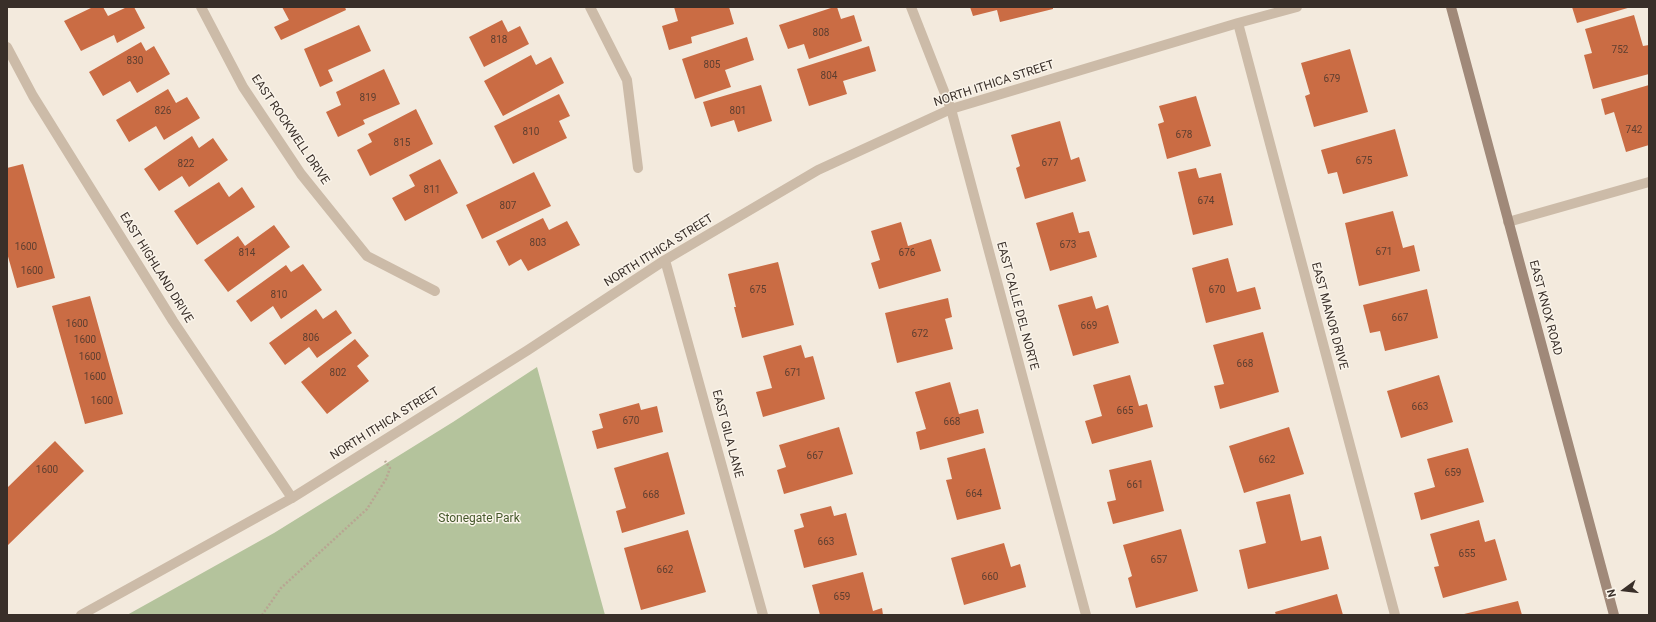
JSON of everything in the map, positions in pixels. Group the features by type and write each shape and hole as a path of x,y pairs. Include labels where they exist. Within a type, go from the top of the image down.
{"street":[{"name":"EAST ROCKWELL DRIVE","path":"201,7 243,86 301,174 367,256 435,291"},
{"path":"590,7 627,80 638,168"},
{"name":"EAST CALLE DEL NORTE","path":"911,7 951,109 1086,615"},
{"name":"NORTH ITHICA STREET","path":"81,615 292,498 528,350 666,260 818,170 951,109 1296,7"},
{"name":"EAST KNOX ROAD","path":"1451,7 1614,615"},
{"name":"EAST MANOR DRIVE","path":"1238,23 1395,615"},
{"name":"EAST HIGHLAND DRIVE","path":"7,47 33,96 173,321 292,498"},
{"path":"1508,222 1649,182"},
{"name":"EAST GILA LANE","path":"666,260 763,615"}],"path":[{"path":"262,615 281,588 367,509 386,479 390,468 376,445"}],"green space":[{"name":"Stonegate Park","path":"537,367 605,615 127,615 274,533 453,422"}],"building":[{"path":"93,7 103,7 108,16 127,7 134,7 145,28 117,43 114,35 81,51 64,21"},
{"path":"282,7 345,7 346,10 281,40 274,27 289,20"},
{"path":"674,7 729,7 734,24 691,37 692,43 669,50 662,26 678,21"},
{"path":"837,7 841,19 854,15 862,41 809,59 804,44 788,49 779,25"},
{"path":"970,7 1053,7 1053,9 1000,22 997,10 973,16"},
{"path":"1572,7 1631,7 1577,23"},
{"path":"1634,15 1643,46 1649,45 1649,74 1593,89 1584,55 1592,53 1585,29"},
{"path":"502,20 508,32 520,26 529,44 484,67 469,37"},
{"path":"359,25 371,51 328,70 333,81 320,87 304,49"},
{"path":"747,37 754,60 725,70 731,87 695,99 682,59"},
{"path":"141,42 146,51 154,46 170,74 137,93 130,81 103,96 89,72"},
{"path":"869,46 876,71 843,81 847,94 809,106 797,69"},
{"path":"1350,49 1368,112 1314,127 1305,96 1310,94 1301,63"},
{"path":"531,55 536,65 551,57 564,83 503,116 484,81"},
{"path":"384,69 400,104 363,120 365,124 338,137 326,112 341,105 336,92"},
{"path":"761,85 772,121 738,132 734,120 711,127 703,102"},
{"path":"1649,85 1649,145 1626,152 1614,112 1605,115 1601,99"},
{"path":"168,89 176,103 187,97 200,118 164,140 156,126 129,142 116,120"},
{"path":"559,94 570,116 559,121 567,138 513,164 494,126"},
{"path":"1196,96 1211,146 1167,159 1158,124 1164,122 1159,106"},
{"path":"416,109 433,144 370,176 357,150 372,142 368,134"},
{"path":"1060,121 1071,160 1079,157 1086,181 1025,199 1016,168 1020,166 1011,135"},
{"path":"1395,129 1408,176 1343,194 1337,172 1328,174 1321,150"},
{"path":"192,136 199,148 213,138 228,160 189,187 182,176 159,191 144,169"},
{"path":"440,159 458,193 405,221 392,198 415,186 409,175"},
{"path":"23,164 55,278 17,288 7,253 7,168"},
{"path":"1196,168 1199,178 1221,173 1233,225 1193,235 1178,172"},
{"path":"534,172 551,206 482,239 466,205"},
{"path":"219,182 229,197 242,187 255,207 197,245 174,211"},
{"path":"1393,211 1403,248 1414,245 1420,271 1359,286 1345,223"},
{"path":"1073,212 1079,233 1089,231 1097,257 1050,271 1036,223"},
{"path":"543,218 549,230 567,221 580,245 528,271 521,259 509,266 496,241"},
{"path":"901,222 908,246 931,239 941,271 879,289 871,263 880,260 871,231"},
{"path":"274,225 290,247 228,292 204,260 238,236 245,246"},
{"path":"1228,258 1237,292 1255,287 1261,309 1206,323 1192,268"},
{"path":"778,262 794,325 742,338 728,274"},
{"path":"303,264 322,290 281,319 273,306 251,322 236,301 286,265 291,272"},
{"path":"1427,289 1438,338 1385,351 1380,331 1370,333 1363,305"},
{"path":"90,296 123,414 85,424 52,306"},
{"path":"1092,296 1096,309 1108,305 1119,343 1073,356 1058,305"},
{"path":"948,298 952,317 945,319 953,349 897,363 885,313"},
{"path":"316,309 323,319 336,310 352,333 317,358 309,347 285,365 269,343"},
{"path":"1263,332 1279,392 1220,409 1214,386 1224,384 1213,345"},
{"path":"355,339 369,356 357,366 369,381 327,414 301,382"},
{"path":"801,345 805,358 813,356 825,399 763,417 756,392 772,388 763,356"},
{"path":"1130,375 1139,406 1147,404 1153,427 1092,444 1085,421 1102,416 1093,385"},
{"path":"1439,375 1453,422 1401,438 1387,391"},
{"path":"950,382 959,414 978,409 984,433 920,450 916,432 926,429 915,392"},
{"path":"639,403 641,410 657,406 663,432 597,449 592,431 603,428 599,414"},
{"path":"839,427 853,474 784,494 777,470 786,467 779,445"},
{"path":"1289,427 1304,474 1244,493 1229,446"},
{"path":"55,441 84,471 7,546 7,488"},
{"path":"985,448 1001,509 957,520 946,480 952,479 947,458"},
{"path":"1468,448 1484,502 1421,520 1414,493 1435,487 1427,459"},
{"path":"668,452 685,514 622,533 616,511 626,508 614,468"},
{"path":"1151,460 1164,511 1113,524 1107,502 1116,500 1109,470"},
{"path":"1290,494 1301,541 1321,536 1329,569 1248,589 1239,550 1266,543 1256,502"},
{"path":"831,506 834,516 846,513 857,555 804,568 794,530 804,527 800,514"},
{"path":"1479,520 1485,542 1495,539 1507,580 1443,598 1434,567 1439,566 1430,534"},
{"path":"1181,529 1198,591 1136,608 1128,578 1132,576 1123,545"},
{"path":"688,530 706,592 641,610 624,548"},
{"path":"1004,543 1011,567 1020,564 1026,587 964,605 951,558"},
{"path":"863,572 873,611 882,608 883,615 820,615 812,585"},
{"path":"1337,594 1343,615 1276,615 1275,612"},
{"path":"1518,601 1522,615 1464,615 1464,614"}]}
